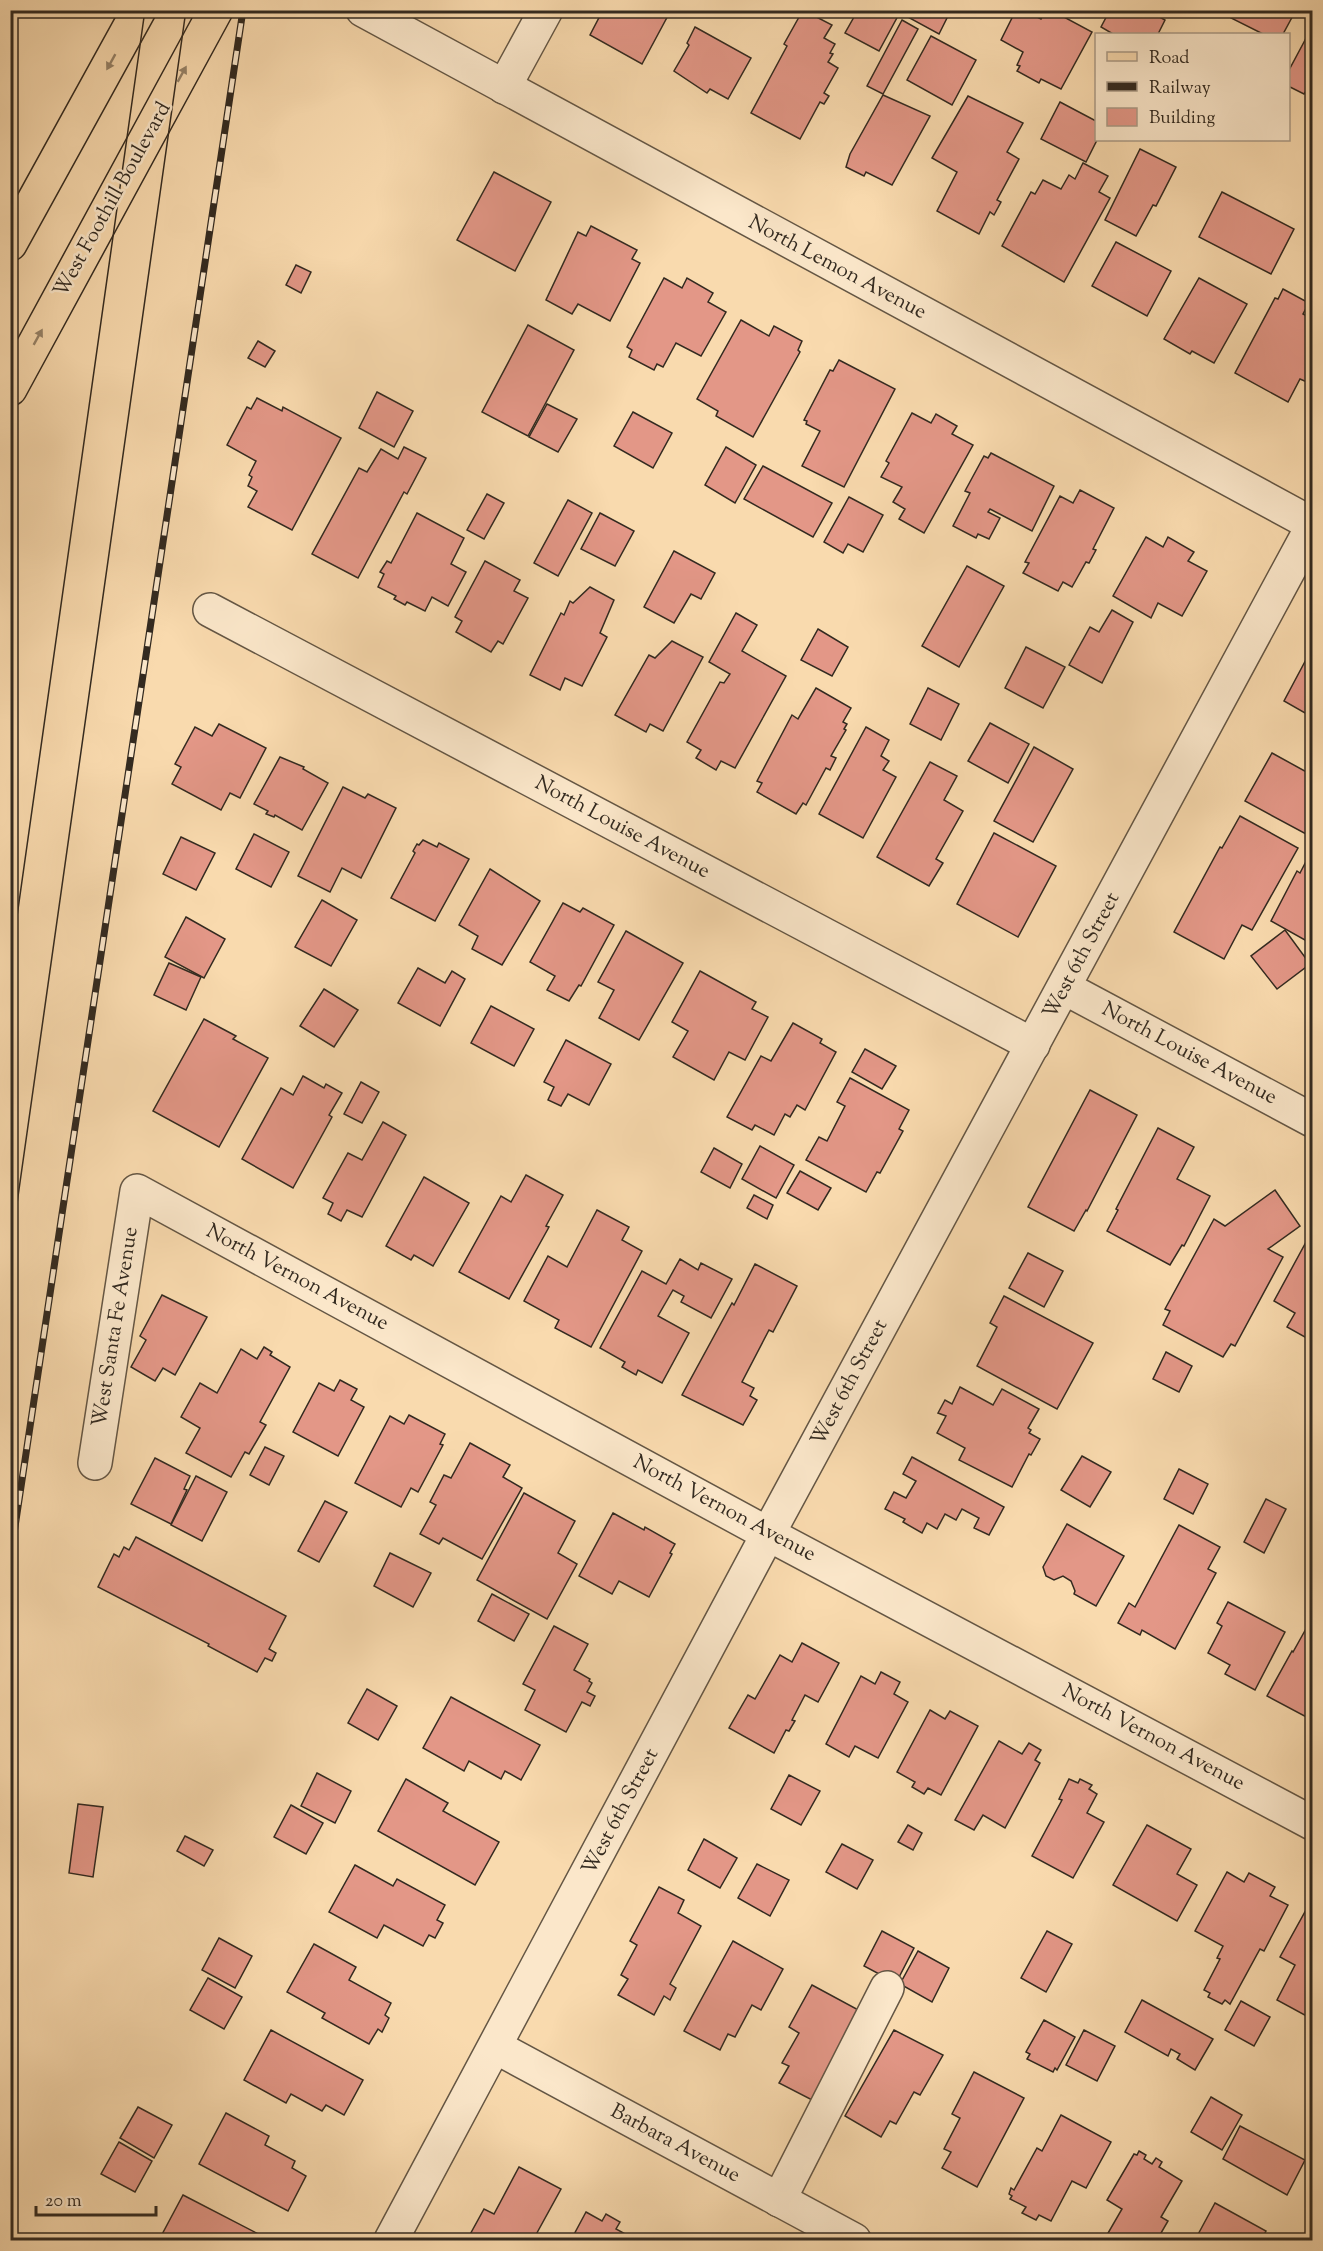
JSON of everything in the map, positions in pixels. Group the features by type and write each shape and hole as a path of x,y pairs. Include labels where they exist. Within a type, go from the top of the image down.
{"main road":[{"path":"10,244 139,10"},
{"name":"West Foothill Boulevard","path":"10,389 216,10"}],"street":[{"name":"North Lemon Avenue","path":"363,10 1312,526"},
{"path":"504,87 546,10"},
{"name":"West 6th Street","path":"391,2241 768,1534 1065,988 1312,526"},
{"name":"North Louise Avenue","path":"210,610 1034,1045"},
{"name":"North Louise Avenue","path":"1065,988 1312,1120"},
{"name":"North Vernon Avenue","path":"137,1191 768,1534 1312,1823"},
{"name":"West Santa Fe Avenue","path":"95,1463 137,1191"},
{"path":"779,2200 887,1988"},
{"name":"Barbara Avenue","path":"496,2047 854,2241"}],"building":[{"path":"603,10 671,10 642,64 590,35"},
{"path":"803,10 832,25 824,38 835,44 828,62 838,68 824,93 829,96 824,104 820,102 800,139 751,113 787,46 784,44"},
{"path":"858,10 893,10 899,14 879,51 845,33"},
{"path":"906,10 951,10 939,34 904,15"},
{"path":"1016,10 1023,10 1041,19 1045,10 1051,10 1092,32 1061,89 1041,79 1039,83 1017,71 1020,66 1017,65 1023,52 1001,40"},
{"path":"1110,10 1147,10 1165,20 1158,33 1111,33 1101,27"},
{"path":"1235,10 1296,10 1284,33 1261,33 1231,18"},
{"path":"902,20 918,29 883,94 867,86"},
{"path":"695,27 751,58 728,99 710,89 707,93 674,71 689,45 687,43"},
{"path":"1312,27 1312,82 1304,94 1290,87 1290,68"},
{"path":"931,36 976,60 952,105 907,80"},
{"path":"883,95 930,116 892,185 866,172 864,176 846,167 850,154"},
{"path":"968,96 1023,123 1007,152 1019,159 997,200 1001,202 994,215 990,212 979,234 937,211 957,172 932,158"},
{"path":"1060,102 1095,120 1096,141 1086,162 1041,139"},
{"path":"1140,149 1176,167 1156,206 1153,205 1136,236 1105,220"},
{"path":"1083,163 1108,176 1099,192 1110,198 1064,282 1002,246 1031,192 1035,194 1043,180 1061,189 1069,175 1075,179"},
{"path":"494,172 551,202 515,271 457,240"},
{"path":"1222,192 1294,229 1271,274 1199,237"},
{"path":"591,226 637,250 632,259 640,263 610,321 578,304 572,314 546,300 578,232 586,236"},
{"path":"1116,242 1171,271 1147,316 1092,286"},
{"path":"296,265 311,272 301,293 286,285"},
{"path":"664,278 682,288 687,278 713,293 708,302 726,312 701,356 676,343 663,367 657,364 654,370 629,357 632,350 627,347"},
{"path":"1199,278 1247,304 1214,363 1192,351 1190,354 1164,339"},
{"path":"1283,289 1309,303 1303,314 1312,319 1312,373 1307,382 1300,379 1288,402 1235,373 1275,298 1278,299"},
{"path":"741,320 769,336 774,326 802,341 798,350 800,352 753,437 716,416 718,411 697,399"},
{"path":"528,325 574,350 528,436 482,412"},
{"path":"258,341 275,351 265,367 248,358"},
{"path":"839,360 895,389 844,487 802,466 820,431 806,424 807,421 804,420 830,370 833,371"},
{"path":"377,392 413,411 394,447 359,428"},
{"path":"257,398 282,411 283,407 341,438 292,530 248,507 257,491 248,486 252,477 249,475 256,461 227,445 247,407 251,409"},
{"path":"547,404 577,419 558,452 529,437"},
{"path":"633,412 672,433 653,468 614,446"},
{"path":"912,413 931,423 936,414 957,426 952,434 973,445 924,533 899,519 905,509 893,502 902,487 881,477 889,463 886,461"},
{"path":"404,447 426,458 407,494 404,492 358,578 312,554 359,468 367,472 381,449 398,459"},
{"path":"726,447 756,465 735,503 705,485"},
{"path":"991,453 1054,486 1032,531 990,509 988,512 1000,518 989,539 978,534 976,538 953,526 970,493 965,491 984,456 988,458"},
{"path":"763,466 832,503 813,537 744,499"},
{"path":"1080,490 1114,508 1093,549 1096,550 1089,563 1086,562 1072,587 1063,582 1058,591 1023,573 1029,563 1025,562 1060,496 1073,503"},
{"path":"487,494 504,503 484,539 467,530"},
{"path":"849,497 883,515 863,552 848,544 843,553 824,542"},
{"path":"568,500 592,513 558,576 534,563"},
{"path":"417,513 464,538 451,564 466,572 448,606 432,597 425,611 407,602 405,605 394,599 396,596 378,587 384,574 380,572 387,561 391,563"},
{"path":"600,513 634,531 615,566 581,549"},
{"path":"1146,537 1163,547 1168,537 1194,552 1188,561 1207,571 1182,616 1158,603 1151,618 1113,596"},
{"path":"674,551 715,573 701,599 691,594 674,623 644,607"},
{"path":"485,561 520,580 514,591 528,598 503,644 498,641 491,652 456,632 462,621 455,617"},
{"path":"967,566 1004,586 959,667 922,646"},
{"path":"590,587 614,600 600,633 607,637 582,686 565,678 560,690 530,675 561,613 564,615 570,601 573,603"},
{"path":"1112,610 1133,622 1102,683 1069,665 1090,627 1099,632"},
{"path":"736,613 757,625 742,651 786,676 735,768 721,761 716,770 696,758 701,750 687,742 720,682 724,683 730,674 709,662"},
{"path":"818,629 848,647 832,676 801,660"},
{"path":"672,641 703,657 663,731 650,724 646,732 615,715 649,655 655,658"},
{"path":"1026,647 1065,667 1043,708 1005,688"},
{"path":"1309,654 1312,656 1312,717 1284,701"},
{"path":"816,688 851,708 843,722 847,724 844,729 846,730 831,756 836,758 830,770 826,768 806,805 803,803 796,814 757,792 762,783 757,781 792,715 798,719"},
{"path":"928,688 959,704 941,740 910,724"},
{"path":"990,723 1029,744 1008,783 968,761"},
{"path":"219,724 266,748 240,798 230,793 221,810 172,784 181,767 175,764 195,727 212,736"},
{"path":"866,727 889,740 881,756 889,761 883,770 896,777 863,838 819,814"},
{"path":"1034,747 1073,769 1033,842 994,821"},
{"path":"1272,753 1312,775 1312,822 1306,834 1245,801"},
{"path":"280,757 304,767 303,769 328,783 302,830 275,815 274,817 266,814 268,811 254,804"},
{"path":"930,762 957,776 944,800 963,811 936,859 943,863 929,886 877,857"},
{"path":"343,787 365,798 368,794 396,808 361,878 342,868 330,892 298,876"},
{"path":"1240,816 1298,848 1252,930 1242,925 1224,959 1174,932 1220,847 1222,848"},
{"path":"994,833 1056,866 1018,937 957,904"},
{"path":"254,834 289,852 271,887 236,869"},
{"path":"181,837 215,853 196,890 163,874"},
{"path":"423,840 437,847 439,843 469,859 435,921 391,898 415,853 413,851"},
{"path":"1312,850 1312,944 1271,921 1297,871 1300,873"},
{"path":"490,869 540,901 502,965 472,949 478,936 459,925"},
{"path":"322,900 357,920 331,966 295,947"},
{"path":"563,903 580,912 583,908 614,925 581,986 579,985 569,1001 547,990 555,976 530,962"},
{"path":"186,917 225,939 204,978 165,957"},
{"path":"1285,930 1310,964 1277,989 1251,956"},
{"path":"626,931 683,963 639,1040 599,1018 614,990 598,982"},
{"path":"169,963 201,977 186,1010 154,995"},
{"path":"418,968 445,983 452,971 465,979 440,1026 398,1003"},
{"path":"700,971 756,1002 752,1009 768,1017 745,1060 729,1052 714,1080 673,1057 688,1031 672,1022"},
{"path":"324,989 358,1010 334,1047 300,1026"},
{"path":"491,1006 534,1029 514,1066 471,1043"},
{"path":"204,1019 236,1036 233,1039 268,1058 219,1147 153,1111"},
{"path":"793,1023 822,1039 820,1043 836,1052 805,1110 797,1105 790,1117 785,1114 774,1135 755,1125 752,1130 727,1117 761,1056 771,1061"},
{"path":"566,1040 611,1064 589,1105 568,1094 561,1106 548,1100 554,1087 544,1082"},
{"path":"865,1049 896,1066 882,1089 852,1072"},
{"path":"303,1076 324,1088 326,1084 342,1093 329,1115 332,1117 293,1188 242,1159 281,1088 293,1095"},
{"path":"850,1078 909,1110 899,1129 903,1131 880,1173 877,1172 866,1192 806,1160 819,1137 827,1141 845,1106 837,1102"},
{"path":"361,1082 379,1092 362,1123 344,1114"},
{"path":"1090,1090 1137,1115 1087,1211 1074,1231 1028,1207"},
{"path":"383,1122 406,1135 362,1217 347,1210 341,1221 328,1214 333,1203 323,1198 348,1153 362,1160"},
{"path":"1158,1128 1194,1147 1177,1179 1210,1196 1184,1246 1182,1245 1170,1265 1107,1231"},
{"path":"760,1146 794,1165 776,1198 742,1179"},
{"path":"714,1148 742,1164 730,1188 701,1172"},
{"path":"800,1171 831,1188 818,1210 787,1193"},
{"path":"526,1175 563,1195 546,1226 549,1227 509,1299 459,1272 501,1196 511,1202"},
{"path":"424,1177 469,1203 433,1266 414,1255 411,1260 386,1246"},
{"path":"1275,1190 1300,1226 1268,1249 1283,1257 1235,1346 1231,1344 1223,1357 1163,1325 1170,1311 1165,1309 1214,1219 1225,1226"},
{"path":"754,1195 773,1205 767,1219 747,1208"},
{"path":"597,1210 629,1227 622,1240 642,1251 591,1347 555,1328 559,1320 524,1301 548,1256 567,1267"},
{"path":"1312,1231 1312,1341 1287,1327 1295,1313 1274,1301"},
{"path":"1028,1253 1063,1271 1044,1307 1009,1288"},
{"path":"680,1259 698,1270 701,1263 732,1279 711,1318 681,1302 684,1296 673,1290 658,1316 689,1333 662,1383 638,1370 636,1375 622,1367 625,1362 600,1348 642,1271 666,1284"},
{"path":"755,1264 797,1286 773,1332 769,1330 742,1382 754,1388 750,1396 757,1400 743,1425 682,1395"},
{"path":"162,1295 207,1317 175,1375 163,1368 155,1381 131,1367 146,1340 140,1336"},
{"path":"1004,1296 1093,1343 1057,1409 977,1366 997,1327 990,1323"},
{"path":"264,1347 272,1352 270,1355 290,1367 260,1422 266,1425 249,1454 245,1452 231,1477 186,1453 200,1428 181,1417 200,1383 217,1393 241,1349 257,1359"},
{"path":"1166,1352 1192,1366 1179,1392 1153,1379"},
{"path":"340,1380 357,1389 351,1400 364,1407 338,1456 293,1432 319,1383 334,1391"},
{"path":"960,1387 993,1405 1002,1389 1039,1409 1028,1428 1031,1430 1029,1433 1040,1439 1031,1455 1029,1454 1012,1487 959,1460 965,1448 937,1433 946,1416 938,1413 945,1400 952,1404"},
{"path":"409,1415 445,1434 440,1444 443,1445 418,1492 411,1488 401,1507 355,1483 390,1416 404,1424"},
{"path":"470,1443 510,1465 503,1477 522,1488 482,1559 443,1538 439,1544 420,1534 436,1505 430,1502 444,1475 451,1478"},
{"path":"265,1447 284,1456 269,1485 250,1475"},
{"path":"1082,1456 1111,1472 1090,1507 1061,1490"},
{"path":"912,1457 1004,1507 989,1535 974,1528 979,1518 962,1509 956,1520 945,1514 937,1529 927,1523 922,1533 903,1522 905,1519 885,1509 894,1492 906,1498 916,1481 903,1474"},
{"path":"155,1458 190,1476 184,1489 187,1490 171,1524 131,1504"},
{"path":"1179,1469 1208,1484 1193,1514 1164,1499"},
{"path":"196,1476 227,1492 202,1541 171,1525"},
{"path":"524,1493 575,1521 558,1553 577,1564 547,1619 477,1580"},
{"path":"1266,1499 1286,1509 1264,1553 1244,1542"},
{"path":"325,1501 347,1512 319,1562 298,1551"},
{"path":"613,1513 675,1544 649,1597 619,1581 612,1594 579,1576"},
{"path":"1067,1524 1124,1556 1096,1606 1074,1594 1071,1581 1063,1576 1054,1580 1046,1576 1043,1567"},
{"path":"1179,1525 1220,1547 1208,1569 1216,1573 1175,1649 1142,1630 1140,1635 1118,1623 1129,1603 1135,1607"},
{"path":"136,1537 286,1616 269,1649 276,1653 272,1661 265,1658 257,1672 208,1646 209,1644 98,1587 114,1554 119,1557 124,1547 129,1550"},
{"path":"390,1553 431,1573 413,1607 374,1586"},
{"path":"492,1594 529,1614 514,1641 478,1621"},
{"path":"1228,1602 1285,1632 1255,1690 1225,1674 1230,1665 1208,1653 1222,1626 1217,1623"},
{"path":"1312,1624 1312,1720 1267,1696 1307,1627 1310,1629"},
{"path":"554,1626 588,1644 574,1670 590,1679 592,1683 587,1692 595,1696 590,1706 582,1702 566,1732 525,1710 535,1690 523,1684"},
{"path":"802,1643 839,1663 818,1702 805,1695 792,1720 795,1721 789,1731 786,1730 774,1753 729,1728 748,1695 755,1699 780,1655 792,1662"},
{"path":"881,1672 900,1682 894,1694 908,1702 878,1758 855,1746 849,1757 826,1744 861,1676 875,1684"},
{"path":"367,1689 397,1706 378,1740 348,1723"},
{"path":"451,1697 540,1745 521,1780 505,1771 501,1779 469,1761 464,1771 423,1748"},
{"path":"930,1710 945,1719 950,1711 978,1726 941,1795 928,1788 924,1794 912,1787 915,1782 897,1772"},
{"path":"999,1741 1022,1754 1029,1743 1041,1750 1035,1760 1040,1763 1005,1828 983,1815 974,1830 955,1820"},
{"path":"317,1773 351,1791 335,1823 301,1806"},
{"path":"789,1775 820,1791 801,1825 771,1809"},
{"path":"406,1779 448,1803 443,1811 499,1842 475,1885 378,1831"},
{"path":"1069,1779 1078,1783 1080,1779 1092,1785 1089,1789 1097,1794 1087,1813 1104,1822 1073,1878 1032,1856 1062,1800 1059,1799"},
{"path":"78,1804 103,1807 93,1877 69,1873"},
{"path":"291,1805 323,1823 306,1854 274,1837"},
{"path":"908,1825 922,1833 913,1850 898,1842"},
{"path":"1147,1825 1191,1849 1177,1874 1197,1885 1177,1921 1113,1885"},
{"path":"185,1836 213,1850 204,1866 177,1851"},
{"path":"704,1839 737,1858 720,1888 688,1870"},
{"path":"842,1844 873,1860 857,1889 826,1872"},
{"path":"757,1864 789,1880 770,1916 738,1898"},
{"path":"355,1865 393,1886 397,1879 445,1905 437,1920 443,1923 435,1938 429,1935 423,1946 384,1925 377,1938 329,1912"},
{"path":"1227,1872 1244,1882 1249,1873 1275,1887 1270,1896 1288,1905 1264,1951 1260,1949 1230,2004 1225,2000 1222,2004 1208,1997 1210,1993 1204,1990 1220,1959 1217,1958 1223,1946 1195,1931"},
{"path":"659,1887 684,1900 678,1913 701,1926 670,1984 676,1988 670,2000 664,1996 654,2015 618,1995 628,1979 621,1975 637,1945 630,1941"},
{"path":"1312,1909 1312,2019 1277,2000 1295,1965 1280,1957 1306,1910"},
{"path":"882,1931 914,1948 896,1983 864,1966"},
{"path":"1047,1931 1072,1944 1046,1992 1021,1978"},
{"path":"219,1938 252,1956 235,1988 202,1970"},
{"path":"733,1941 783,1969 761,2010 752,2005 735,2037 728,2034 720,2050 684,2031"},
{"path":"314,1944 356,1967 349,1980 391,2003 385,2015 389,2018 382,2032 378,2029 369,2044 322,2018 325,2013 287,1992"},
{"path":"918,1951 949,1968 932,2002 900,1984"},
{"path":"208,1978 242,1997 224,2029 190,2010"},
{"path":"812,1985 864,2013 816,2102 779,2083 789,2066 782,2063 799,2033 789,2027"},
{"path":"1142,2000 1213,2039 1195,2070 1177,2059 1180,2054 1171,2049 1168,2056 1125,2032"},
{"path":"1241,2001 1270,2017 1254,2046 1225,2030"},
{"path":"1044,2020 1075,2037 1057,2070 1055,2068 1053,2072 1027,2059 1030,2054 1026,2052"},
{"path":"271,2030 363,2080 344,2115 326,2105 322,2111 291,2094 286,2103 244,2080"},
{"path":"894,2030 943,2055 920,2095 914,2092 896,2124 890,2121 881,2137 845,2116"},
{"path":"1084,2030 1115,2046 1097,2081 1066,2065"},
{"path":"974,2072 1024,2098 977,2187 942,2168 951,2152 944,2149 960,2118 952,2114"},
{"path":"1211,2097 1242,2115 1222,2150 1191,2132"},
{"path":"138,2107 172,2125 154,2158 120,2138"},
{"path":"226,2113 269,2136 265,2145 295,2161 292,2168 306,2176 288,2211 199,2164"},
{"path":"1061,2115 1111,2142 1086,2188 1072,2181 1051,2221 1039,2215 1036,2220 1022,2213 1026,2207 1010,2199 1012,2196 1009,2194 1011,2188 1014,2190 1037,2148 1042,2151"},
{"path":"1240,2126 1305,2160 1287,2195 1223,2159"},
{"path":"119,2142 152,2161 135,2192 101,2174"},
{"path":"1139,2151 1146,2155 1144,2159 1152,2164 1156,2158 1162,2162 1159,2167 1182,2181 1161,2217 1168,2221 1157,2240 1104,2240 1122,2209 1107,2200 1134,2154 1137,2155"},
{"path":"519,2167 561,2189 533,2240 467,2240 484,2209 494,2214"},
{"path":"183,2195 270,2240 159,2240"},
{"path":"1215,2203 1266,2231 1261,2240 1195,2240"},
{"path":"586,2212 602,2221 606,2214 620,2222 616,2229 629,2236 627,2240 571,2240"},
{"path":"1312,2220 1312,2240 1301,2240"}],"tram line":[{"path":"10,966 145,10"},
{"path":"10,1253 186,10"}],"railway":[{"path":"10,1560 243,10"}]}
